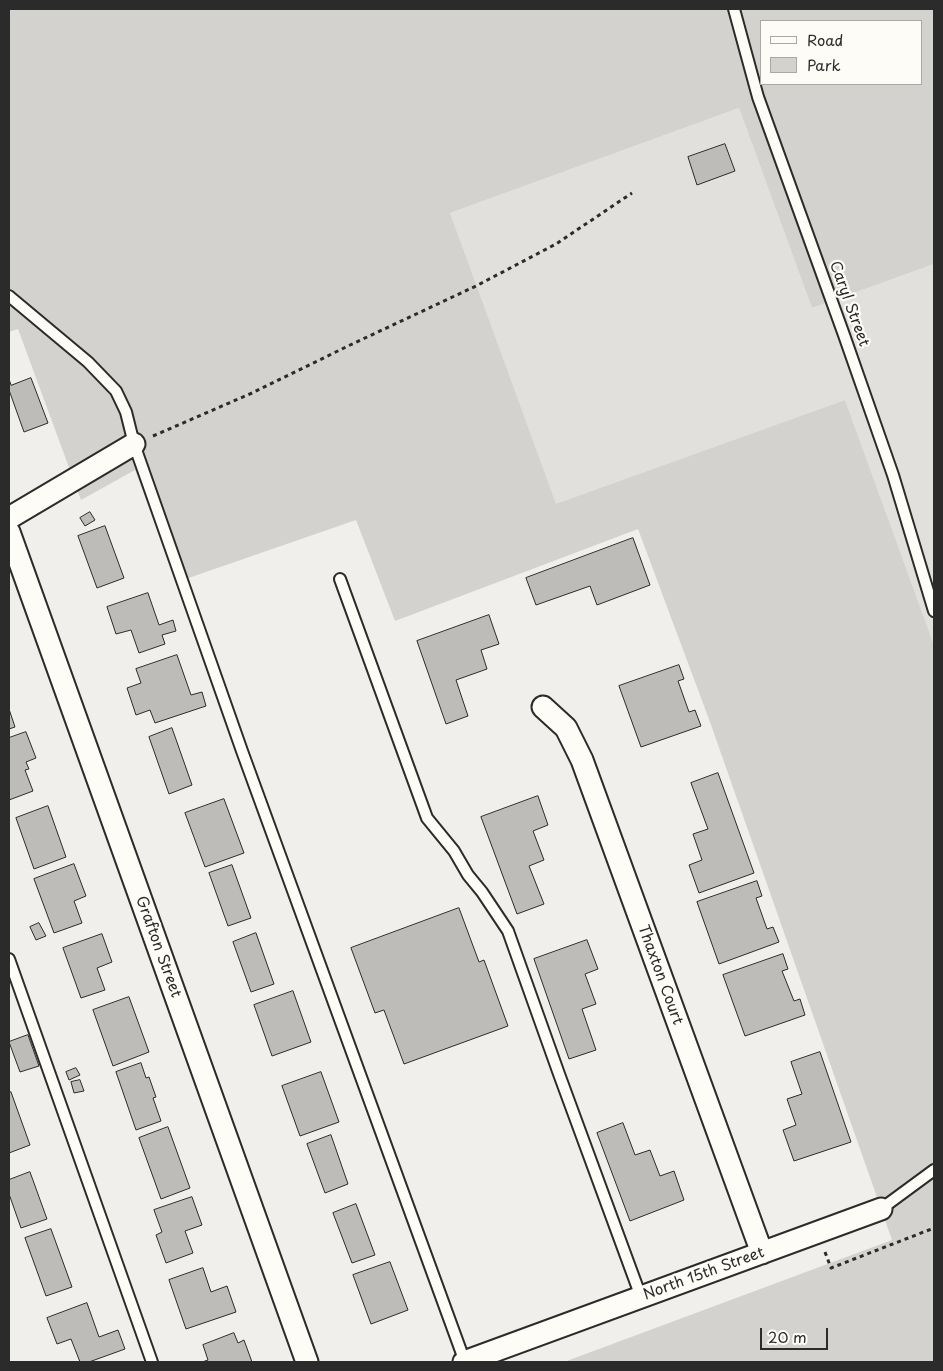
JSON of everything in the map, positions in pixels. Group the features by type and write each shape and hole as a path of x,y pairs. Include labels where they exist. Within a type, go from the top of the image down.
{"street":[{"path":"9,518 134,444"},
{"name":"Grafton Street","path":"9,532 307,1362"},
{"name":"Thaxton Court","path":"543,707 566,728 582,760 762,1253"},
{"name":"North 15th Street","path":"465,1362 881,1209"}],"lane":[{"name":"Caryl Street","path":"734,9 758,96 893,475 934,611"},
{"path":"9,296 88,362 116,392 126,412 134,444 242,751 465,1362"},
{"path":"340,579 427,818 454,851 468,875 482,892 508,931 641,1297"},
{"path":"9,959 152,1362"},
{"name":"North 15th Street","path":"881,1209 934,1170"}],"path":[{"path":"134,444 252,393 476,286 556,244 632,193"},
{"path":"818,1232 831,1268 934,1228"}],"shaded area":[{"path":"739,108 812,308 934,264 934,645 845,400 556,505 476,286 450,213"}],"green space":[{"path":"9,9 934,9 934,264 812,308 739,108 450,213 556,504 845,400 934,645 934,1362 564,1362 892,1240 710,722 638,529 395,621 356,520 177,582 135,470 81,500 18,329 9,332"}],"building":[{"path":"725,144 735,171 697,185 688,157"},
{"path":"31,378 48,423 24,432 9,390 9,379 11,385"},
{"path":"90,512 95,520 85,526 80,518"},
{"path":"105,526 124,578 97,588 78,536"},
{"path":"633,538 650,585 597,605 590,586 536,605 526,578"},
{"path":"148,593 159,625 173,620 176,631 162,635 165,644 139,653 131,630 116,634 107,607"},
{"path":"489,615 499,644 481,650 487,669 456,680 468,716 446,724 417,641"},
{"path":"177,655 191,695 202,692 206,706 155,723 150,710 136,715 127,688 141,683 136,669"},
{"path":"679,665 684,679 678,681 689,712 695,710 701,726 641,747 619,686"},
{"path":"9,709 15,727 9,729"},
{"path":"172,728 192,785 169,794 149,737"},
{"path":"26,732 36,758 26,762 29,769 25,770 33,791 9,800 9,738"},
{"path":"718,773 754,873 699,893 689,865 702,860 693,834 708,829 691,783"},
{"path":"538,796 548,825 533,831 544,860 529,866 544,904 517,914 481,817"},
{"path":"224,799 244,853 205,867 185,813"},
{"path":"48,806 66,857 34,869 16,818"},
{"path":"74,864 86,896 74,901 82,923 54,933 34,879"},
{"path":"232,865 251,918 228,926 209,873"},
{"path":"757,881 762,896 756,898 767,929 773,927 779,942 719,964 697,902"},
{"path":"459,908 479,962 484,960 508,1026 404,1064 384,1010 375,1013 351,948"},
{"path":"39,923 46,936 36,940 30,927"},
{"path":"256,933 274,984 251,992 233,942"},
{"path":"102,934 112,962 97,968 105,990 81,998 63,948"},
{"path":"587,940 598,969 585,974 596,1004 582,1009 596,1050 569,1059 534,959"},
{"path":"783,954 788,969 782,971 794,1001 800,999 805,1015 745,1036 723,975"},
{"path":"293,991 311,1042 272,1056 254,1005"},
{"path":"129,997 149,1052 113,1066 93,1010"},
{"path":"28,1035 39,1066 20,1072 9,1042"},
{"path":"820,1052 851,1142 794,1161 783,1130 796,1125 787,1099 802,1094 791,1062"},
{"path":"141,1063 146,1078 149,1077 156,1097 153,1098 161,1121 136,1130 116,1072"},
{"path":"76,1068 80,1075 69,1080 66,1072"},
{"path":"321,1072 339,1122 300,1136 282,1086"},
{"path":"80,1080 84,1091 74,1093 71,1082"},
{"path":"11,1092 30,1145 9,1153 9,1093"},
{"path":"623,1123 635,1155 650,1150 660,1176 674,1171 684,1200 630,1221 597,1133"},
{"path":"168,1127 190,1188 161,1199 139,1138"},
{"path":"331,1135 348,1184 325,1193 307,1144"},
{"path":"30,1172 47,1219 21,1228 9,1194 9,1180"},
{"path":"192,1197 202,1225 185,1231 193,1253 166,1263 156,1235 162,1232 154,1210"},
{"path":"356,1204 375,1255 352,1263 333,1213"},
{"path":"51,1229 72,1287 46,1296 25,1238"},
{"path":"390,1262 408,1310 371,1324 353,1275"},
{"path":"203,1268 211,1292 227,1286 236,1312 186,1329 169,1280"},
{"path":"87,1303 99,1337 118,1330 125,1349 89,1362 80,1362 71,1339 57,1344 47,1318"},
{"path":"234,1333 238,1343 244,1340 252,1362 202,1362 208,1360 203,1345"}]}
